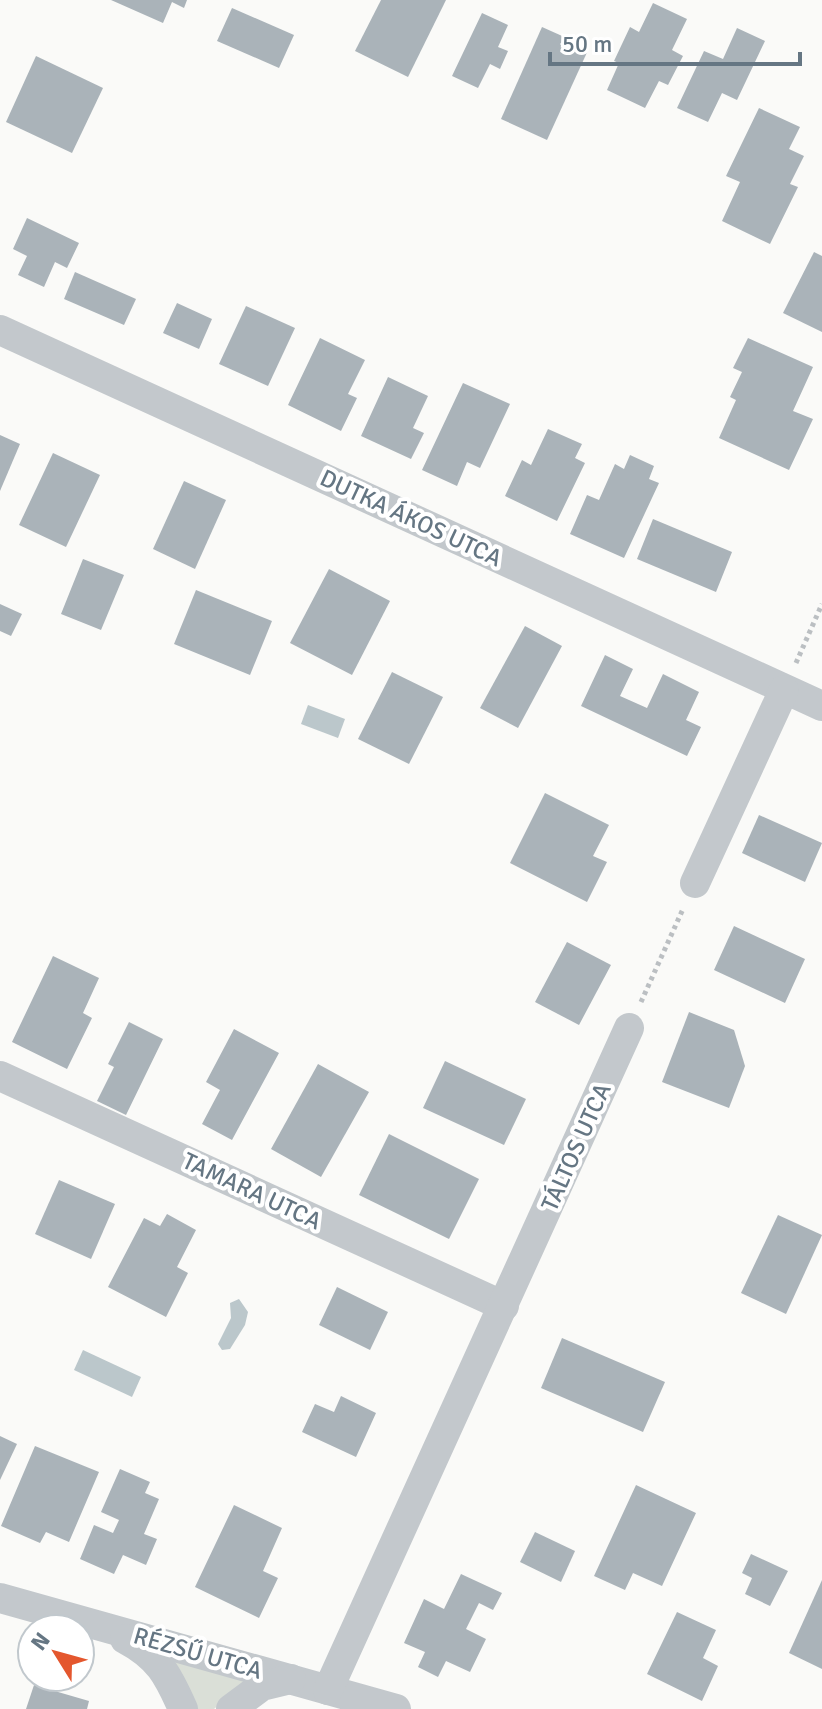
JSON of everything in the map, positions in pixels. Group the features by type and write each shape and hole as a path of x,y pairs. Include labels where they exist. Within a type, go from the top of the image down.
{"street":[{"name":"DUTKA ÁKOS UTCA","path":"0,330 822,706"},
{"path":"695,883 784,690"},
{"name":"TÁLTOS UTCA","path":"328,1690 629,1028"},
{"name":"TAMARA UTCA","path":"0,1076 504,1306"},
{"name":"RÉZSŰ UTCA","path":"0,1598 56,1613"},
{"path":"96,1624 147,1650 168,1674 183,1709"},
{"name":"RÉZSŰ UTCA","path":"96,1624 396,1709"},
{"path":"231,1709 262,1686 291,1679"}],"path":[{"path":"784,690 822,604"},
{"path":"629,1028 695,883"}],"shaded area":[{"path":"308,705 345,719 338,738 301,724"},
{"path":"239,1299 248,1312 245,1325 230,1349 222,1350 218,1344 231,1318 230,1303"},
{"path":"83,1350 141,1377 132,1397 74,1370"},
{"path":"167,1652 252,1676 214,1709 191,1709"}],"building":[{"path":"111,0 187,0 184,8 172,2 163,23"},
{"path":"381,0 446,0 408,77 355,51"},
{"path":"653,3 687,19 672,50 683,56 668,85 659,81 645,108 607,90 619,63 614,61 630,27 639,32"},
{"path":"232,8 294,35 279,68 217,41"},
{"path":"482,13 508,25 498,47 508,51 500,69 490,64 478,88 452,76"},
{"path":"542,27 589,48 547,140 501,119"},
{"path":"737,28 765,41 737,100 722,93 708,122 677,108 704,51 723,59"},
{"path":"36,56 103,88 72,153 6,122"},
{"path":"759,108 800,127 789,149 804,156 790,184 798,187 770,244 722,221 740,182 726,176"},
{"path":"27,218 79,243 67,268 55,262 44,287 18,275 27,256 13,249"},
{"path":"814,252 822,256 822,332 783,313"},
{"path":"75,272 136,299 124,325 64,299"},
{"path":"177,303 212,319 199,349 163,333"},
{"path":"246,306 295,328 268,386 219,364"},
{"path":"320,338 365,360 348,394 357,398 341,431 288,405"},
{"path":"748,338 813,367 793,411 813,419 789,470 719,438 736,400 730,397 742,372 733,368"},
{"path":"388,377 428,396 413,428 424,433 411,459 361,436"},
{"path":"463,383 510,404 480,468 467,462 457,486 422,470"},
{"path":"548,429 582,444 575,458 585,463 557,521 505,496 522,460 531,465"},
{"path":"0,435 20,444 0,491"},
{"path":"53,453 100,475 66,547 19,525"},
{"path":"630,455 654,466 649,479 659,483 624,558 570,534 587,495 599,500 615,464 624,469"},
{"path":"184,481 226,500 195,569 153,549"},
{"path":"653,519 732,552 716,592 637,559"},
{"path":"83,559 124,575 101,630 61,614"},
{"path":"329,569 390,601 352,675 290,643"},
{"path":"196,590 272,621 250,675 174,644"},
{"path":"0,604 22,614 11,636 0,631"},
{"path":"525,626 562,646 518,728 480,708"},
{"path":"605,655 633,669 620,696 647,708 663,674 699,692 686,720 701,727 687,756 581,706"},
{"path":"392,672 443,697 409,764 358,739"},
{"path":"545,793 609,825 593,856 607,862 587,902 510,863"},
{"path":"759,815 822,843 805,882 742,853"},
{"path":"734,926 805,959 785,1003 714,970"},
{"path":"567,942 611,965 579,1025 535,1002"},
{"path":"53,956 99,978 83,1013 92,1018 67,1069 12,1042"},
{"path":"689,1012 734,1030 745,1066 729,1108 662,1082"},
{"path":"129,1022 163,1039 126,1115 97,1101 114,1067 108,1064"},
{"path":"234,1029 279,1053 232,1140 202,1124 220,1090 206,1082"},
{"path":"445,1061 526,1099 504,1145 423,1108"},
{"path":"318,1064 369,1092 321,1177 271,1149"},
{"path":"389,1134 479,1179 449,1239 359,1195"},
{"path":"59,1180 115,1204 91,1259 35,1234"},
{"path":"167,1214 196,1230 177,1267 188,1273 166,1317 108,1287 144,1218 160,1226"},
{"path":"778,1215 822,1235 786,1314 741,1293"},
{"path":"337,1287 388,1312 370,1350 319,1325"},
{"path":"562,1338 665,1382 643,1432 541,1388"},
{"path":"341,1396 376,1413 356,1457 302,1432 315,1404 334,1412"},
{"path":"0,1436 17,1444 0,1480"},
{"path":"35,1446 99,1472 69,1542 46,1532 40,1543 1,1526"},
{"path":"120,1469 150,1482 145,1493 159,1499 144,1534 157,1539 146,1565 123,1555 114,1574 80,1559 94,1525 113,1533 119,1520 101,1512"},
{"path":"636,1485 696,1513 662,1586 633,1573 625,1590 594,1576"},
{"path":"234,1505 282,1528 263,1571 278,1578 259,1618 195,1587"},
{"path":"535,1532 575,1551 561,1582 520,1562"},
{"path":"751,1554 788,1571 770,1606 745,1594 752,1578 742,1573"},
{"path":"461,1574 502,1593 493,1610 479,1603 466,1629 486,1639 470,1672 446,1661 438,1677 418,1667 425,1652 404,1643 424,1599 444,1609"},
{"path":"822,1580 822,1669 789,1653"},
{"path":"677,1612 716,1630 703,1658 718,1666 702,1701 647,1674"},
{"path":"31,1693 62,1693 89,1701 87,1709 26,1709"}]}
